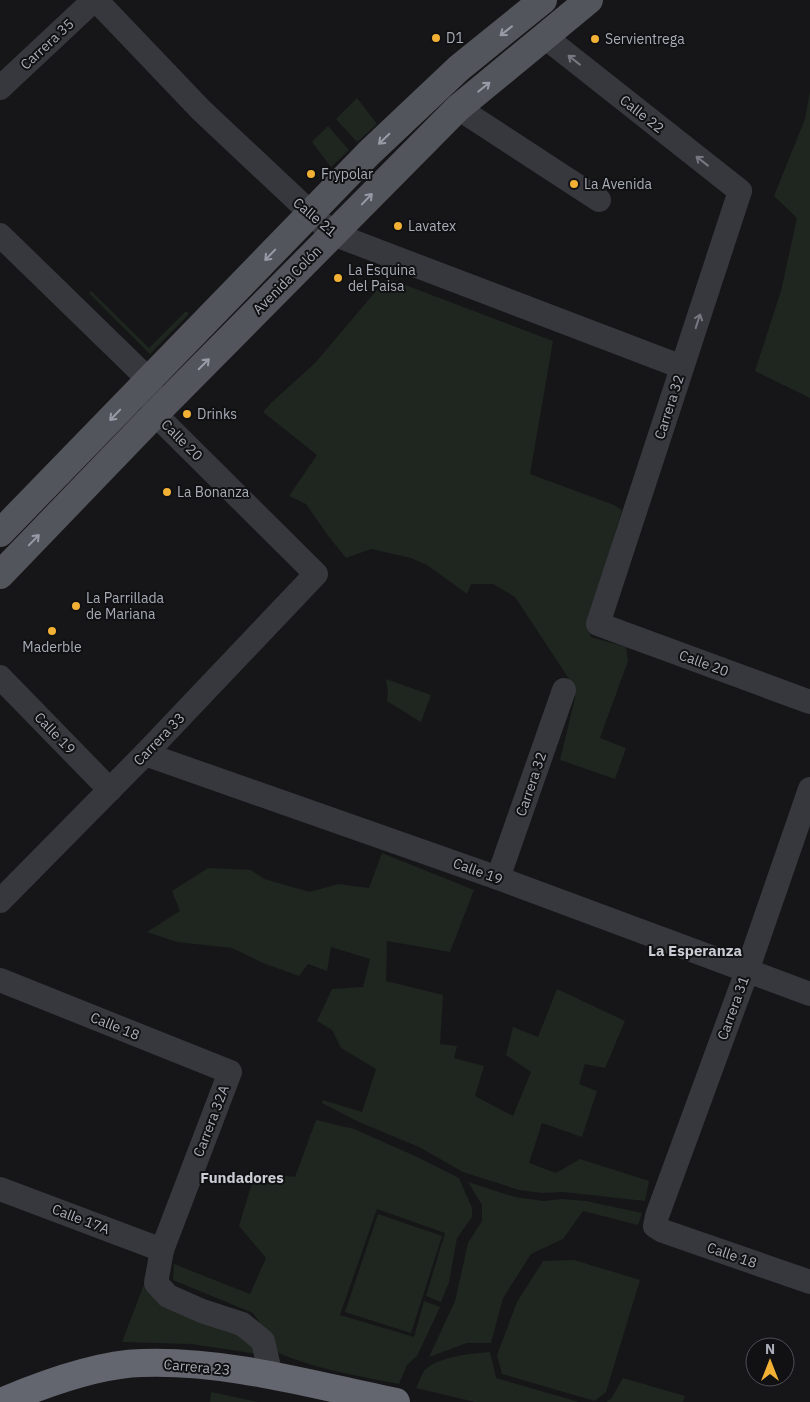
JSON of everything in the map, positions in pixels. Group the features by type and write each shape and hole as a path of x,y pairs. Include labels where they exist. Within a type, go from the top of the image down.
{"highway":[{"name":"Carrera 23","path":"1,1402 56,1381 112,1367 141,1363 184,1364 224,1368 396,1402"}],"main road":[{"path":"0,533 309,214 426,98 459,68 543,0"},
{"name":"Avenida Colón","path":"0,575 155,414 458,108 589,0"}],"street":[{"name":"Carrera 35","path":"0,88 95,0"},
{"name":"Calle 21","path":"95,0 201,110 309,214 333,234 682,367"},
{"name":"Calle 22","path":"545,37 740,191"},
{"path":"458,108 599,200"},
{"name":"Carrera 32","path":"598,624 740,191"},
{"path":"0,235 149,380"},
{"name":"Calle 20","path":"149,380 155,414 316,574"},
{"name":"Carrera 33","path":"0,901 145,754 316,574"},
{"name":"Calle 20","path":"598,624 810,702"},
{"name":"Calle 19","path":"0,677 110,790"},
{"name":"Carrera 32","path":"498,878 564,690"},
{"name":"Calle 19","path":"145,754 498,878 810,994"},
{"name":"Carrera 31","path":"655,1226 810,789"},
{"name":"Calle 18","path":"0,980 230,1072"},
{"name":"Carrera 32A","path":"230,1072 162,1250 156,1283 168,1296 202,1311 242,1324 249,1329 263,1341 271,1376"},
{"name":"Calle 17A","path":"0,1189 162,1250"},
{"name":"Calle 18","path":"655,1226 672,1234 810,1282"}],"shaded area":[{"path":"810,91 810,398 755,371 781,291 797,218 774,196 805,119"},
{"path":"357,98 377,124 357,142 336,119"},
{"path":"328,126 349,150 331,167 312,142"},
{"path":"387,278 553,341 530,474 614,505 622,510 587,625 591,637 626,647 628,661 600,738 626,748 615,779 560,760 575,698 573,685 515,597 493,584 471,584 467,594 427,565 411,558 371,549 346,558 306,504 289,496 317,455 263,412 316,362"},
{"path":"91,291 149,348 186,311 189,314 150,354 89,293"},
{"path":"386,679 431,695 421,722 387,701"},
{"path":"382,853 474,890 450,952 387,941 386,981 443,995 440,1044 457,1046 454,1058 484,1066 475,1096 513,1116 531,1072 506,1055 513,1027 538,1037 557,989 625,1021 605,1068 585,1064 579,1084 597,1091 582,1137 542,1123 529,1163 556,1173 580,1159 649,1181 645,1201 563,1192 542,1193 519,1190 463,1172 419,1147 359,1122 322,1103 323,1100 362,1112 376,1069 341,1048 332,1030 317,1021 332,989 363,987 370,959 331,947 327,971 308,964 299,976 263,963 232,948 177,942 147,932 180,911 172,891 208,868 251,870 264,879 310,892 338,884 369,888"},
{"path":"316,1120 354,1129 459,1178 472,1208 472,1217 457,1238 449,1282 441,1302 426,1296 445,1233 377,1209 340,1315 414,1337 424,1301 440,1307 417,1356 407,1365 399,1384 321,1367 276,1352 269,1336 253,1313 173,1280 174,1264 250,1294 266,1258 239,1226 255,1173 295,1177"},
{"path":"468,1182 515,1197 543,1201 562,1199 586,1201 642,1213 638,1225 583,1211 563,1239 531,1254 503,1298 491,1343 467,1343 429,1357 455,1301 468,1243 482,1221 482,1205"},
{"path":"378,1214 442,1236 411,1333 345,1312"},
{"path":"574,1260 640,1280 606,1392 595,1401 502,1374 497,1355 517,1302 543,1261"},
{"path":"146,1279 241,1326 265,1355 191,1344 122,1342"},
{"path":"490,1352 496,1378 579,1402 475,1402 416,1388 425,1370 438,1362 465,1355"},
{"path":"623,1378 685,1396 683,1402 606,1402 611,1399"},
{"path":"211,1392 258,1402 210,1402"}],"place":[{"name":"D1","path":"436,38"},
{"name":"Servientrega","path":"595,39"},
{"name":"Frypolar","path":"311,174"},
{"name":"La Avenida","path":"574,184"},
{"name":"Lavatex","path":"398,226"},
{"name":"La Esquina del Paisa","path":"338,278"},
{"name":"Drinks","path":"187,414"},
{"name":"La Bonanza","path":"167,492"},
{"name":"La Parrillada de Mariana","path":"76,606"},
{"name":"Maderble","path":"52,631"}],"district":[{"name":"La Esperanza","path":"695,950"},
{"name":"Fundadores","path":"242,1177"}]}
